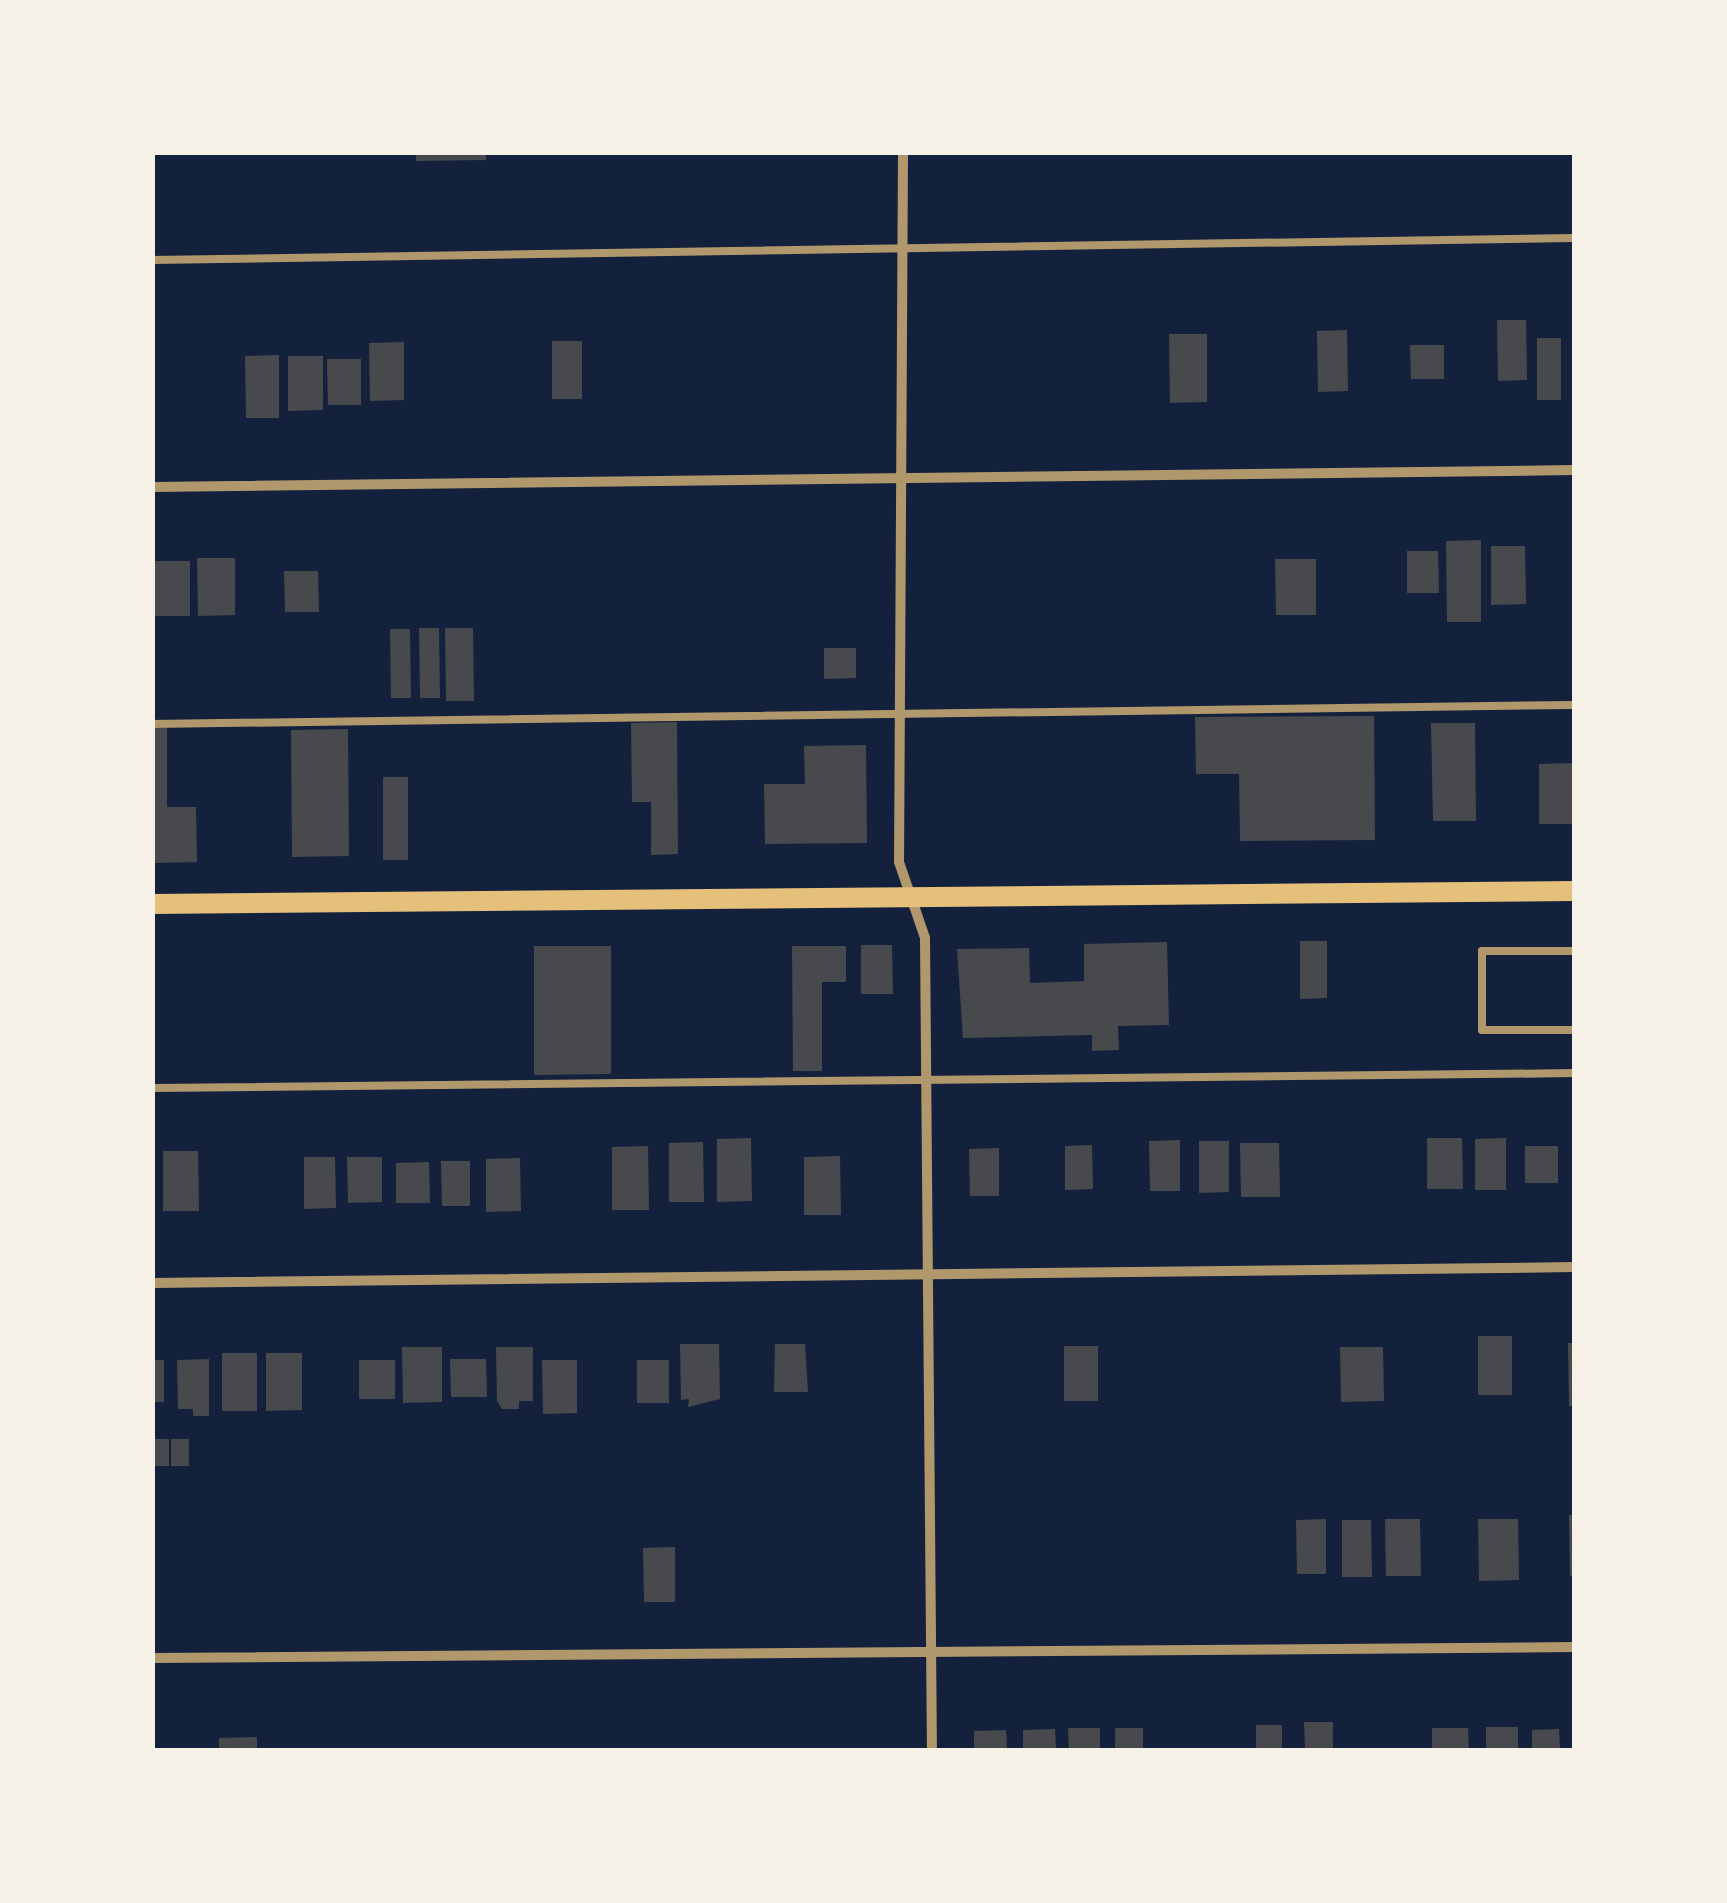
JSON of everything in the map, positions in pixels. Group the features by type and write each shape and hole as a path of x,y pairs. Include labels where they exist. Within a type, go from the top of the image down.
{"main road":[{"path":"152,904 1574,892"}],"street":[{"path":"903,152 899,862 925,938 932,1750"},
{"path":"152,487 1574,470"},
{"path":"152,1283 1574,1267"},
{"path":"152,1658 1574,1647"}],"lane":[{"path":"152,260 902,245 1574,238"},
{"path":"152,724 900,710 1574,705"},
{"path":"1574,951 1482,950 1482,1030 1574,1030"},
{"path":"152,1088 1574,1073"}],"building":[{"path":"416,152 486,152 486,160 416,161"},
{"path":"1497,320 1526,320 1527,380 1498,381"},
{"path":"1347,330 1348,391 1318,392 1317,331"},
{"path":"1169,334 1207,334 1207,402 1170,403"},
{"path":"1537,338 1561,338 1561,400 1537,400"},
{"path":"552,341 582,341 582,399 552,399"},
{"path":"404,342 404,400 370,401 369,343"},
{"path":"1410,345 1444,345 1444,379 1411,379"},
{"path":"279,355 279,418 246,418 245,356"},
{"path":"288,356 323,356 323,410 288,411"},
{"path":"327,359 361,359 361,405 328,405"},
{"path":"1481,540 1481,622 1447,622 1446,541"},
{"path":"1491,546 1525,546 1526,604 1491,605"},
{"path":"1407,551 1438,551 1439,593 1407,593"},
{"path":"197,558 235,558 235,615 198,616"},
{"path":"1275,559 1316,559 1316,615 1276,615"},
{"path":"152,561 190,561 190,616 152,616"},
{"path":"284,571 318,571 319,612 285,612"},
{"path":"419,628 439,628 440,698 420,698"},
{"path":"445,628 473,628 474,701 446,701"},
{"path":"390,629 410,629 411,698 391,698"},
{"path":"824,648 856,648 856,678 824,679"},
{"path":"1374,716 1375,840 1240,841 1239,774 1196,774 1195,717"},
{"path":"677,722 678,854 651,855 651,802 632,802 631,723"},
{"path":"1431,723 1475,723 1476,821 1433,821"},
{"path":"152,728 167,728 167,807 196,807 197,862 152,863"},
{"path":"348,729 349,856 292,857 291,730"},
{"path":"866,745 867,843 765,844 764,784 805,784 804,746"},
{"path":"1574,763 1574,824 1539,824 1539,764"},
{"path":"383,777 408,777 408,860 383,860"},
{"path":"1300,941 1327,941 1327,998 1300,999"},
{"path":"1167,942 1169,1025 1118,1026 1119,1050 1092,1051 1092,1035 963,1038 957,949 1029,948 1030,983 1084,981 1084,944"},
{"path":"861,945 892,945 893,994 861,994"},
{"path":"534,946 611,946 611,1074 534,1075"},
{"path":"792,946 846,946 846,982 822,982 822,1071 793,1071"},
{"path":"751,1138 752,1201 717,1202 717,1139"},
{"path":"1427,1138 1462,1138 1463,1189 1427,1189"},
{"path":"1506,1138 1506,1190 1475,1190 1475,1139"},
{"path":"1180,1140 1180,1191 1150,1191 1149,1141"},
{"path":"1199,1141 1229,1141 1229,1192 1199,1193"},
{"path":"703,1142 704,1202 669,1202 669,1143"},
{"path":"1240,1143 1279,1143 1280,1197 1241,1197"},
{"path":"1092,1145 1093,1189 1065,1190 1065,1146"},
{"path":"648,1146 649,1210 612,1210 612,1147"},
{"path":"1525,1146 1558,1146 1558,1183 1525,1183"},
{"path":"999,1148 999,1196 970,1196 969,1149"},
{"path":"163,1151 198,1151 199,1211 163,1211"},
{"path":"840,1156 841,1215 804,1215 804,1157"},
{"path":"304,1157 335,1157 336,1208 304,1209"},
{"path":"347,1157 382,1157 382,1202 348,1203"},
{"path":"520,1158 521,1211 486,1212 486,1159"},
{"path":"441,1161 470,1161 470,1206 442,1206"},
{"path":"429,1162 430,1203 396,1203 396,1163"},
{"path":"1478,1336 1512,1336 1512,1395 1478,1395"},
{"path":"1568,1343 1574,1343 1574,1406 1569,1406"},
{"path":"680,1344 719,1344 720,1399 688,1407 689,1399 681,1400"},
{"path":"775,1344 805,1344 808,1392 774,1392"},
{"path":"1064,1346 1098,1346 1098,1401 1064,1401"},
{"path":"402,1347 442,1347 442,1402 403,1403"},
{"path":"496,1347 533,1347 533,1401 519,1401 519,1409 502,1409 497,1401"},
{"path":"1340,1347 1383,1347 1384,1401 1341,1402"},
{"path":"222,1353 257,1353 257,1411 222,1411"},
{"path":"266,1353 302,1353 302,1410 266,1411"},
{"path":"209,1359 209,1416 193,1416 193,1409 178,1409 177,1360"},
{"path":"450,1359 486,1359 487,1397 451,1397"},
{"path":"152,1360 164,1360 164,1402 152,1402"},
{"path":"359,1360 395,1360 395,1399 359,1399"},
{"path":"542,1360 577,1360 577,1413 543,1414"},
{"path":"637,1360 669,1360 669,1403 637,1403"},
{"path":"155,1439 169,1439 169,1466 155,1466"},
{"path":"171,1439 189,1439 189,1466 171,1466"},
{"path":"1569,1515 1574,1515 1574,1576 1570,1576"},
{"path":"1326,1519 1326,1574 1297,1574 1296,1520"},
{"path":"1385,1519 1420,1519 1421,1576 1386,1576"},
{"path":"1478,1519 1518,1519 1519,1580 1479,1581"},
{"path":"1342,1520 1371,1520 1372,1577 1342,1577"},
{"path":"675,1547 675,1602 644,1602 643,1548"},
{"path":"1304,1722 1333,1722 1333,1750 1305,1750"},
{"path":"1256,1725 1282,1725 1282,1750 1256,1750"},
{"path":"1486,1727 1518,1727 1518,1750 1486,1750"},
{"path":"1068,1728 1100,1728 1100,1750 1069,1750"},
{"path":"1115,1728 1143,1728 1143,1750 1115,1750"},
{"path":"1432,1728 1468,1728 1469,1750 1432,1750"},
{"path":"1055,1729 1056,1750 1023,1750 1023,1730"},
{"path":"1559,1729 1560,1750 1532,1750 1532,1730"},
{"path":"1006,1730 1007,1750 974,1750 974,1731"},
{"path":"257,1737 257,1750 219,1750 219,1738"}]}
